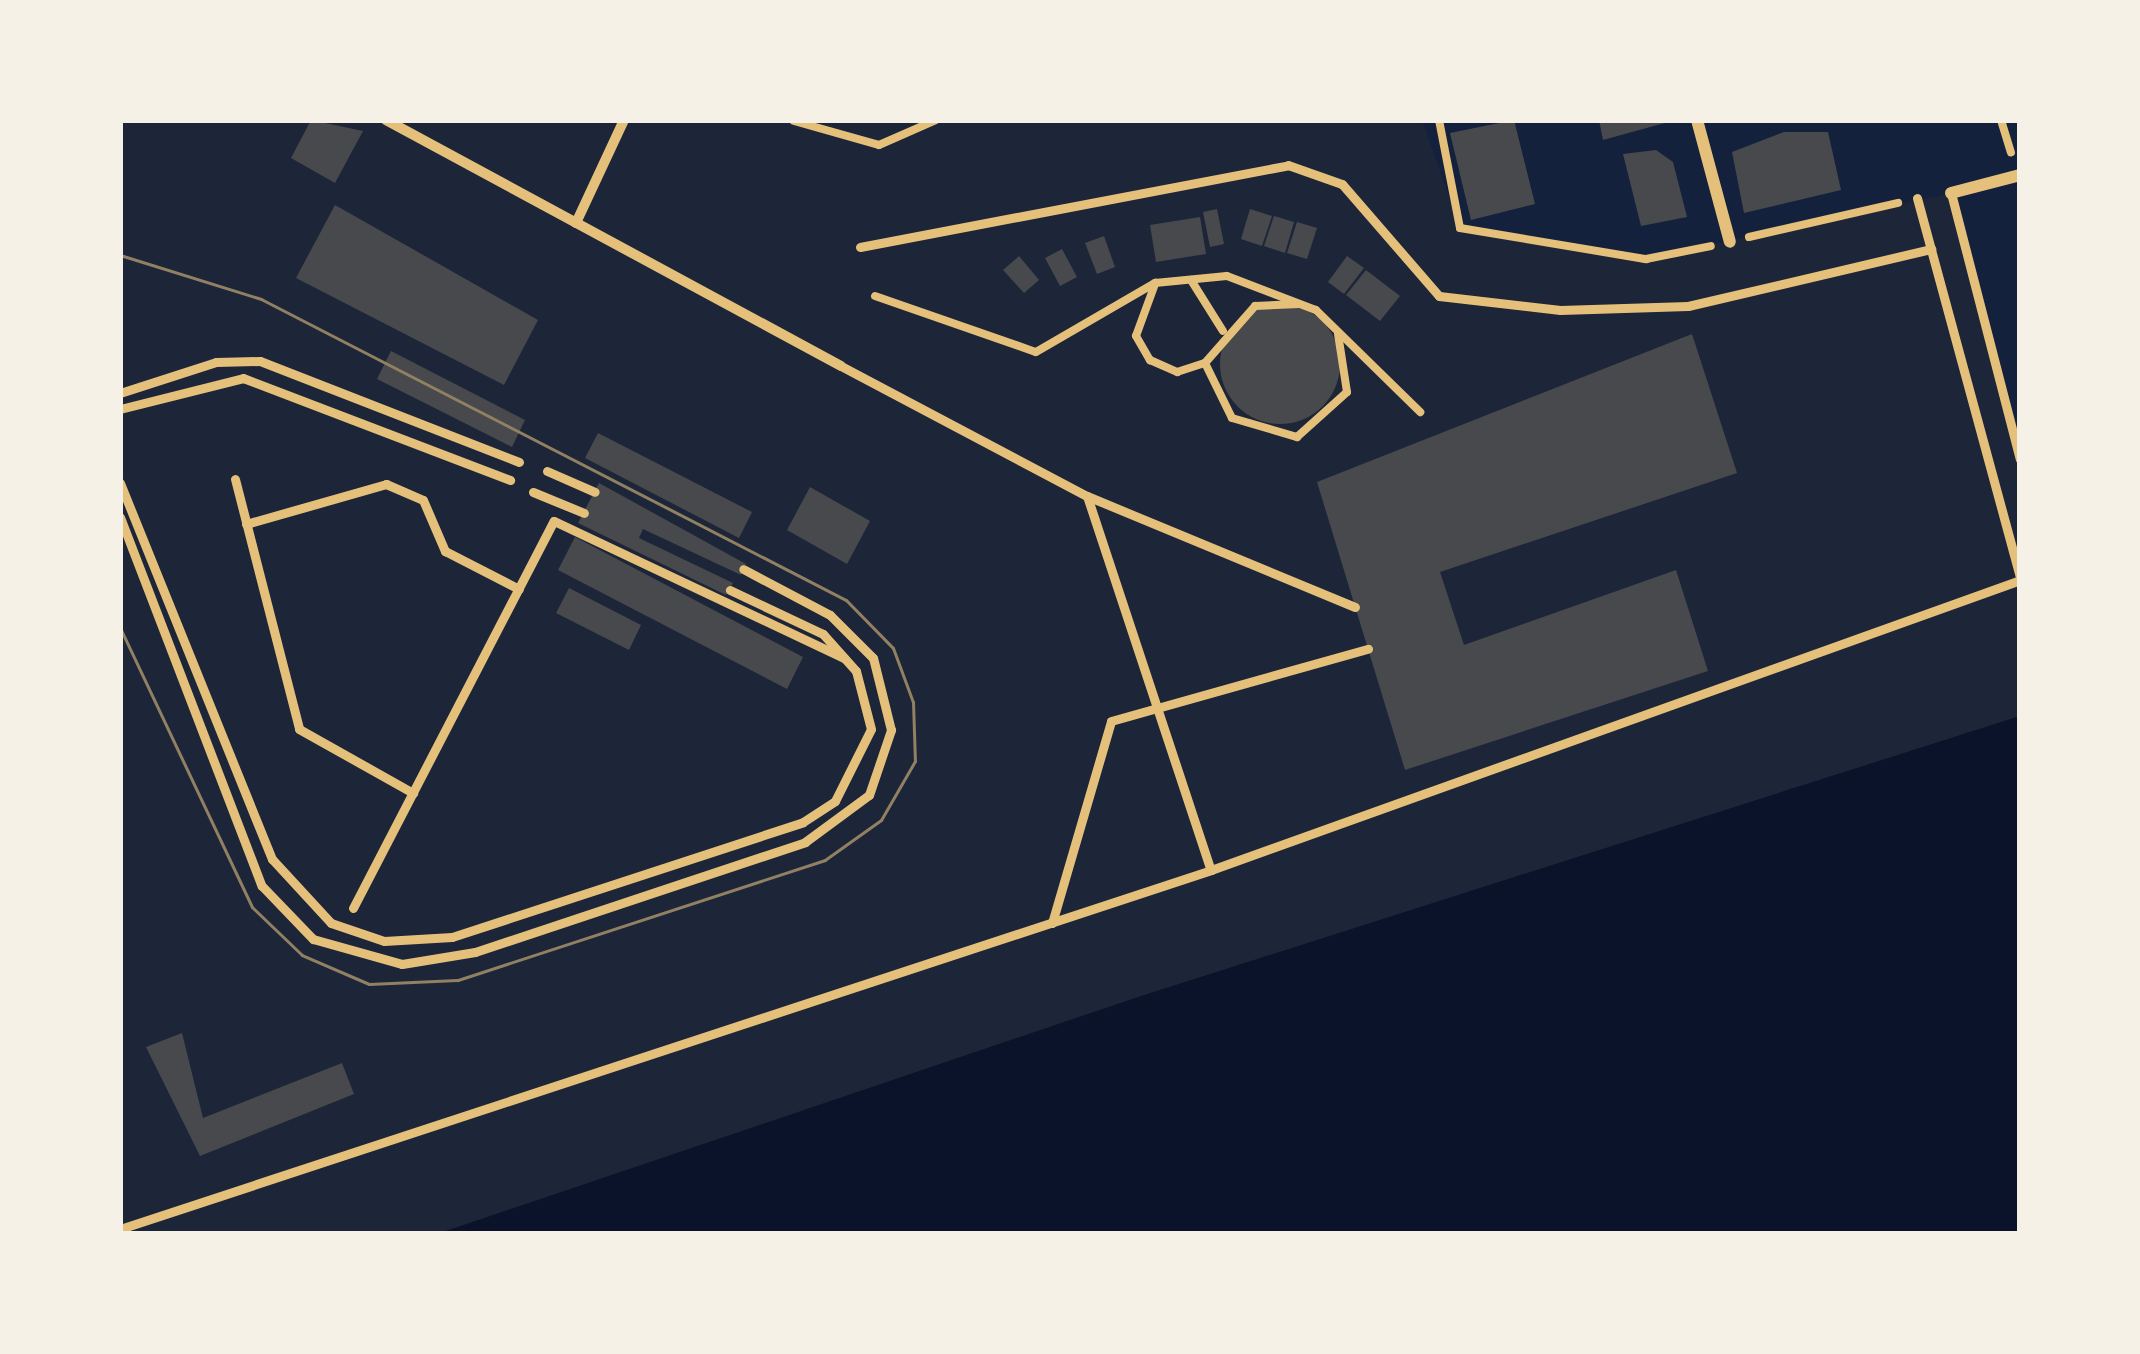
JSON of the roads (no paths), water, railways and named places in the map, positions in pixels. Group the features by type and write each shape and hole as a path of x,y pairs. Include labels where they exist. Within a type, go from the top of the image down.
{"street":[{"path":"386,120 841,366"},
{"path":"576,224 624,120"},
{"path":"1697,120 1730,242"},
{"path":"1951,193 2020,175"}],"lane":[{"path":"860,247 1288,165 1342,184 1439,296 1560,310 1688,306 1931,249"},
{"path":"1951,193 2020,459"},
{"path":"120,1228 1211,870 2020,578 1917,198"},
{"path":"120,393 232,359 285,368 519,462"},
{"path":"841,366 1087,496 1355,607"},
{"path":"120,409 229,379 510,480"},
{"path":"547,471 595,492"},
{"path":"235,479 299,729 413,794"},
{"path":"120,483 157,555 272,859 331,923 383,941 452,937 823,811 865,758 871,729 849,660 823,634 730,590"},
{"path":"246,524 386,484 423,500 445,551 519,589"},
{"path":"533,492 584,513"},
{"path":"1087,496 1211,870"},
{"path":"120,517 262,886 313,939 402,964 475,952 805,842 869,795 891,730 873,658 830,615 743,569"},
{"path":"352,908 554,521 849,660"},
{"path":"1052,923 1111,721 1368,649"}],"tram line":[{"path":"120,255 261,299 846,600 893,648 913,702 915,761 881,820 825,860 457,980 369,984 302,955 252,907 120,628"}]}
